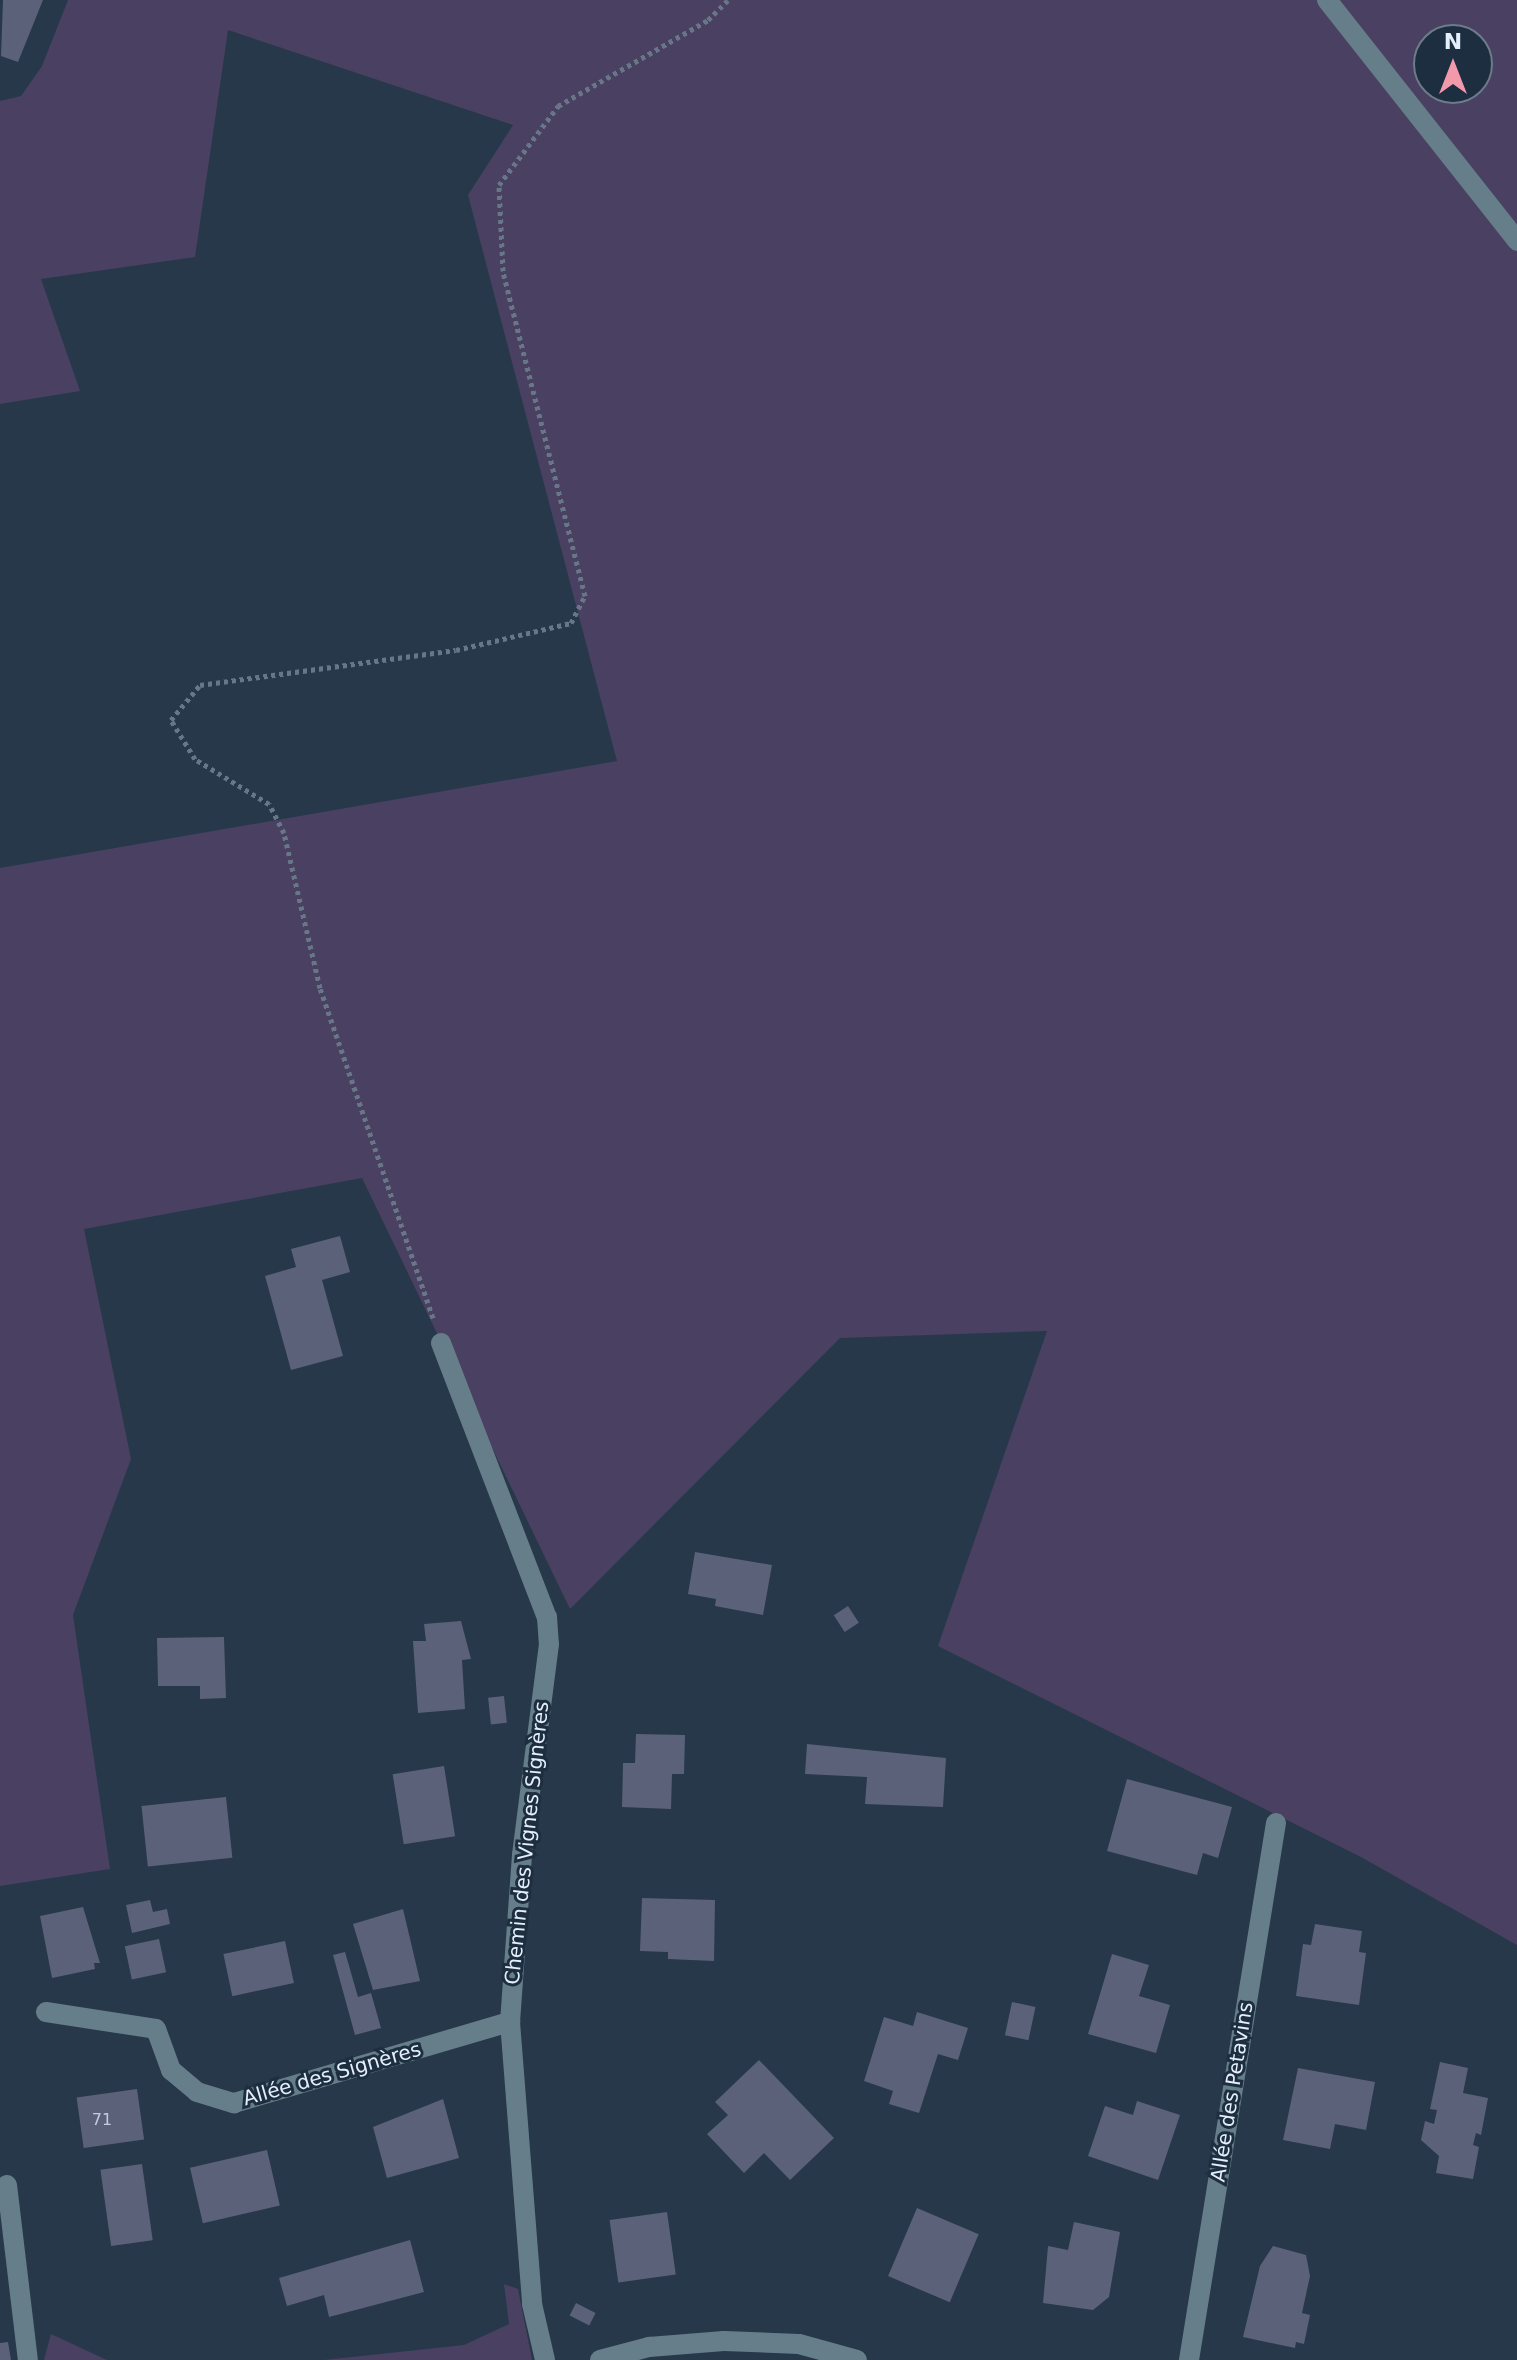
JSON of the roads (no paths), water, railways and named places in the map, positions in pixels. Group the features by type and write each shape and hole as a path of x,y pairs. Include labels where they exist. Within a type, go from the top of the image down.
{"street":[{"path":"1327,0 1517,241"},
{"name":"Chemin des Vignes Signères","path":"441,1343 547,1617 549,1644 521,1870 510,2022 532,2304 545,2360"},
{"name":"Allée des Petavins","path":"1189,2360 1276,1823"},
{"name":"Allée des Signères","path":"46,2012 156,2029 171,2070 197,2092 234,2103 510,2022"},
{"path":"7,2185 28,2360"},
{"path":"600,2360 649,2347 724,2341 799,2344 857,2360"}]}
